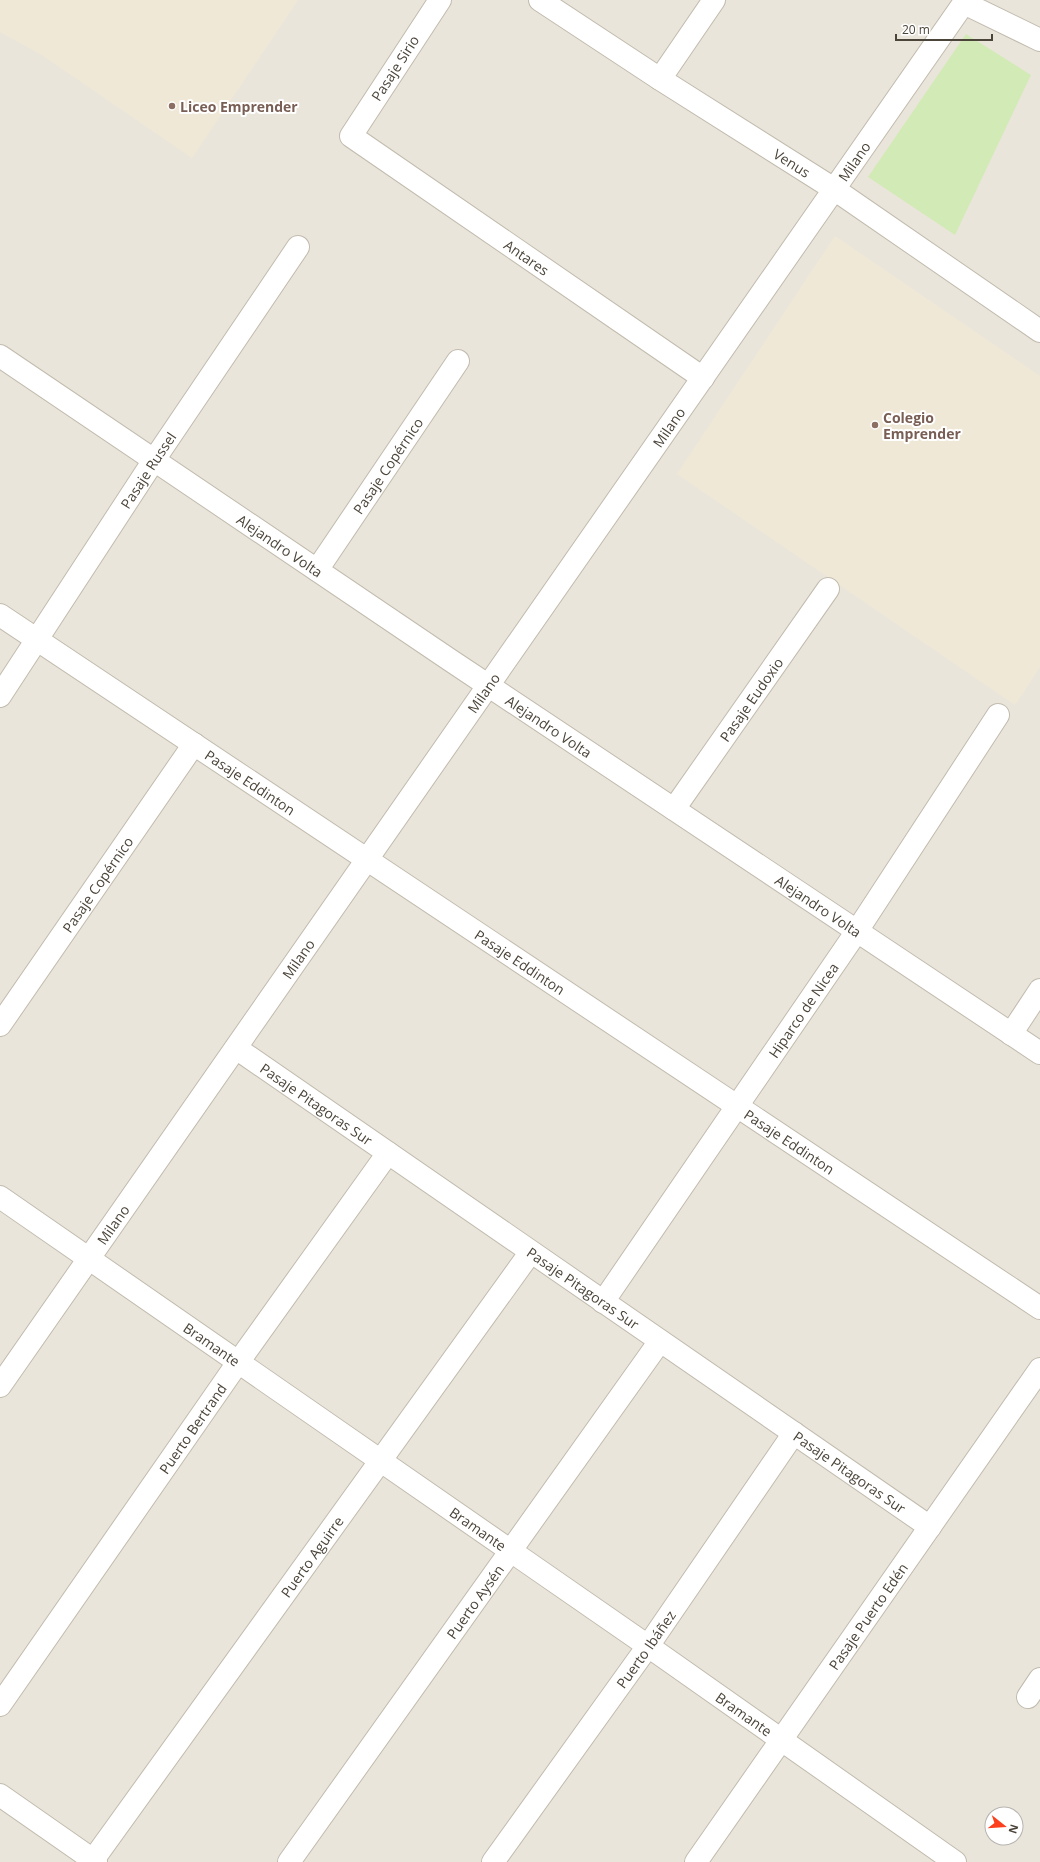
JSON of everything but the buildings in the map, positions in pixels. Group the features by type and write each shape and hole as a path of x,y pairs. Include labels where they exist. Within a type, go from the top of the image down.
{"street":[{"name":"Pasaje Sirio","path":"351,136 440,0"},
{"name":"Venus","path":"540,0 660,79 834,189 1040,332"},
{"path":"660,79 714,0"},
{"path":"965,2 1040,40"},
{"name":"Milano","path":"0,1386 965,2"},
{"name":"Antares","path":"351,136 703,378"},
{"name":"Pasaje Russel","path":"0,696 38,640 154,460 298,247"},
{"name":"Alejandro Volta","path":"0,356 488,686 1040,1053"},
{"name":"Pasaje Copérnico","path":"317,570 458,361"},
{"name":"Pasaje Eudoxio","path":"674,809 828,589"},
{"name":"Pasaje Eddinton","path":"0,615 368,858 1040,1308"},
{"name":"Hiparco de Nicea","path":"603,1302 857,931 998,715"},
{"name":"Pasaje Copérnico","path":"0,1025 194,744"},
{"path":"1011,1034 1040,990"},
{"name":"Pasaje Pitagoras Sur","path":"236,1048 530,1253 930,1527"},
{"name":"Puerto Bertrand","path":"0,1705 239,1361 388,1153"},
{"name":"Bramante","path":"0,1197 511,1550 955,1862"},
{"name":"Puerto Aguirre","path":"94,1861 530,1253"},
{"name":"Puerto Aysén","path":"289,1862 660,1341"},
{"name":"Pasaje Puerto Edén","path":"696,1862 1040,1370"},
{"name":"Puerto Ibáñez","path":"493,1862 648,1646 794,1433"},
{"path":"0,1795 94,1861"}],"shaded area":[{"path":"0,0 1040,0 1040,1862 0,1862"},
{"name":"Liceo Emprender","path":"0,0 298,0 192,158 42,55 0,32"},
{"name":"Colegio Emprender","path":"835,236 1040,376 1040,667 1015,705 677,474"}],"green space":[{"path":"966,34 1031,75 955,235 868,177"}],"place":[{"name":"Liceo Emprender","path":"172,106"},
{"name":"Colegio Emprender","path":"875,425"}]}
